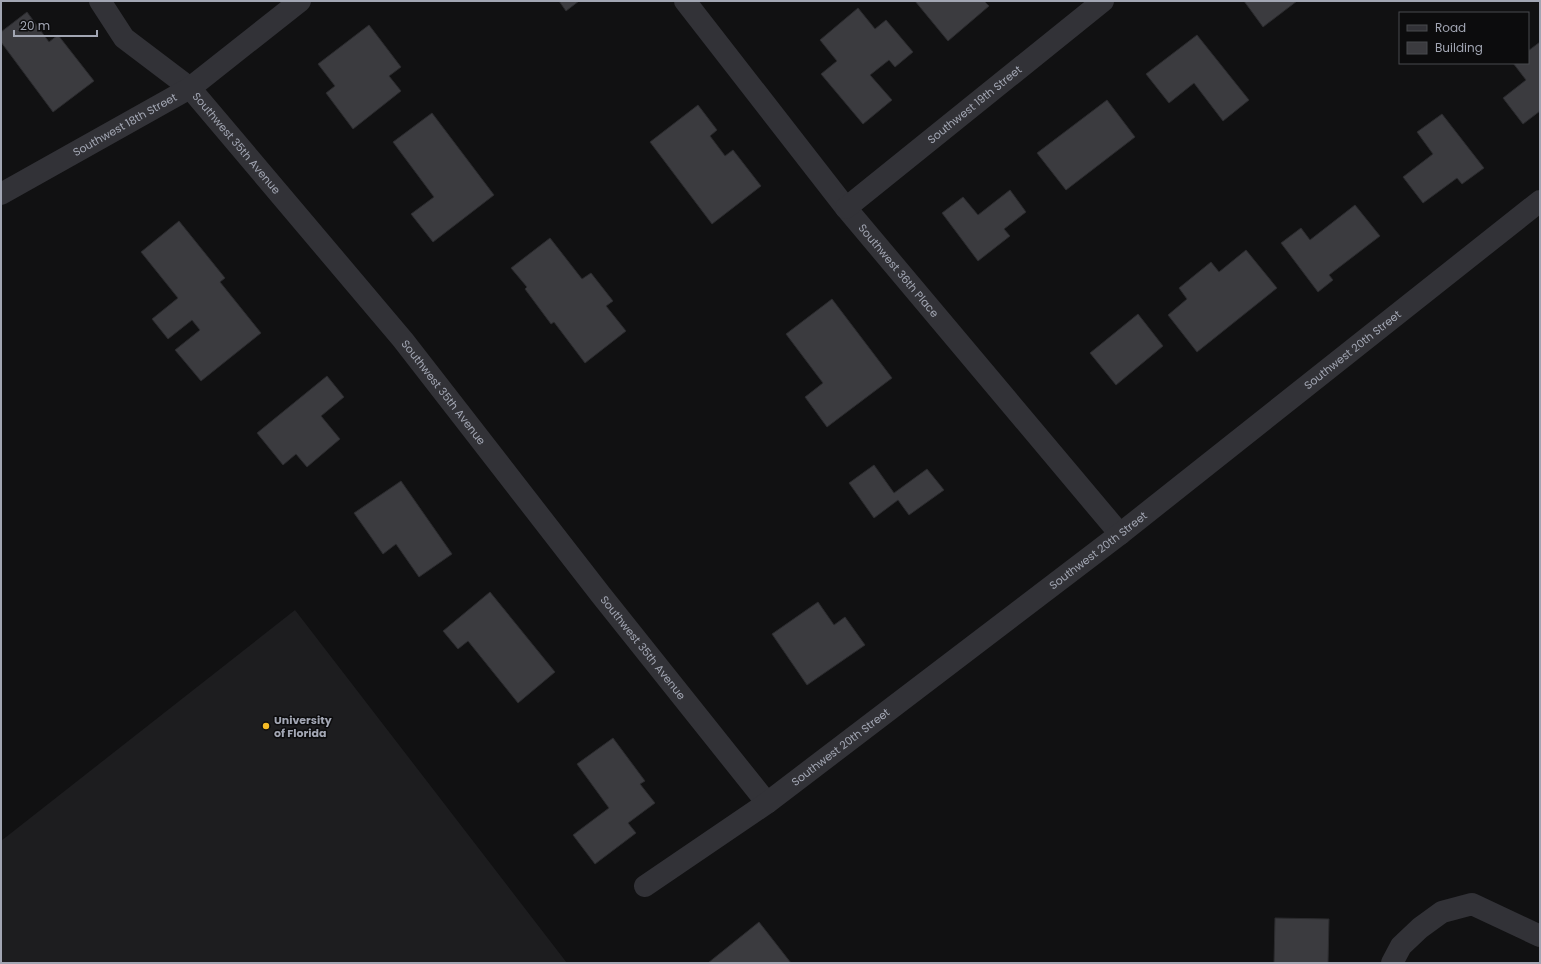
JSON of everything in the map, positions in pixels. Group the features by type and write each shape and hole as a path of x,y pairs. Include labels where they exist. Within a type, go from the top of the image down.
{"street":[{"name":"Southwest 35th Avenue","path":"100,1 124,38 190,88 403,340 767,803"},
{"name":"Southwest 18th Street","path":"1,194 190,88 300,1"},
{"name":"Southwest 36th Place","path":"684,1 846,208 1120,534"},
{"name":"Southwest 19th Street","path":"846,208 1103,1"},
{"name":"Southwest 20th Street","path":"645,886 767,803 1120,534 1540,201"},
{"path":"1392,963 1401,946 1420,928 1442,912 1472,904 1540,936"}],"shaded area":[{"name":"University of Florida","path":"295,610 567,963 1,963 1,841"}],"building":[{"path":"559,1 579,1 566,11"},
{"path":"915,1 984,1 989,6 948,41"},
{"path":"1244,1 1297,1 1263,27"},
{"path":"858,8 875,29 886,20 913,52 895,67 889,60 870,75 892,100 863,124 821,74 837,61 820,40"},
{"path":"27,12 49,42 58,35 94,81 53,112 1,42 1,32"},
{"path":"369,25 401,67 389,76 401,91 353,129 326,93 335,86 318,64"},
{"path":"1197,35 1249,100 1223,121 1194,83 1169,103 1146,74"},
{"path":"1540,42 1540,111 1523,124 1503,98 1526,80 1514,64 1529,64 1529,50"},
{"path":"1107,100 1135,137 1066,190 1037,153"},
{"path":"698,105 717,130 710,136 725,156 733,150 761,186 712,224 650,142"},
{"path":"432,113 494,195 433,242 411,214 434,197 393,142"},
{"path":"1442,114 1484,168 1462,184 1457,178 1423,203 1403,177 1433,154 1417,132"},
{"path":"1010,190 1026,212 1004,229 1010,236 978,261 942,213 963,197 978,215"},
{"path":"1355,205 1380,236 1329,275 1333,280 1318,292 1281,243 1301,228 1310,240"},
{"path":"179,221 225,278 220,282 261,333 201,381 175,350 200,330 192,320 168,339 152,319 178,298 141,252"},
{"path":"550,238 582,279 591,273 613,301 606,306 626,331 585,363 554,322 551,324 525,289 527,287 511,268"},
{"path":"1246,250 1277,288 1197,352 1168,315 1187,299 1179,288 1211,262 1219,272"},
{"path":"832,299 892,378 827,427 805,397 823,383 786,334"},
{"path":"1138,314 1163,346 1116,385 1090,353"},
{"path":"327,376 344,397 321,416 340,439 307,467 296,454 283,465 257,433"},
{"path":"874,465 894,493 927,469 944,490 909,515 898,500 874,518 849,483"},
{"path":"401,481 452,554 419,577 396,544 383,554 354,513"},
{"path":"490,592 555,672 518,703 468,641 458,649 443,631"},
{"path":"818,602 834,625 845,617 865,645 807,685 772,634"},
{"path":"613,738 645,781 640,784 655,803 628,823 636,833 595,864 573,835 609,808 577,764"},
{"path":"1275,918 1329,919 1328,963 1274,963"},
{"path":"759,922 791,963 708,963"}],"place":[{"name":"University of Florida","path":"266,726"}]}
